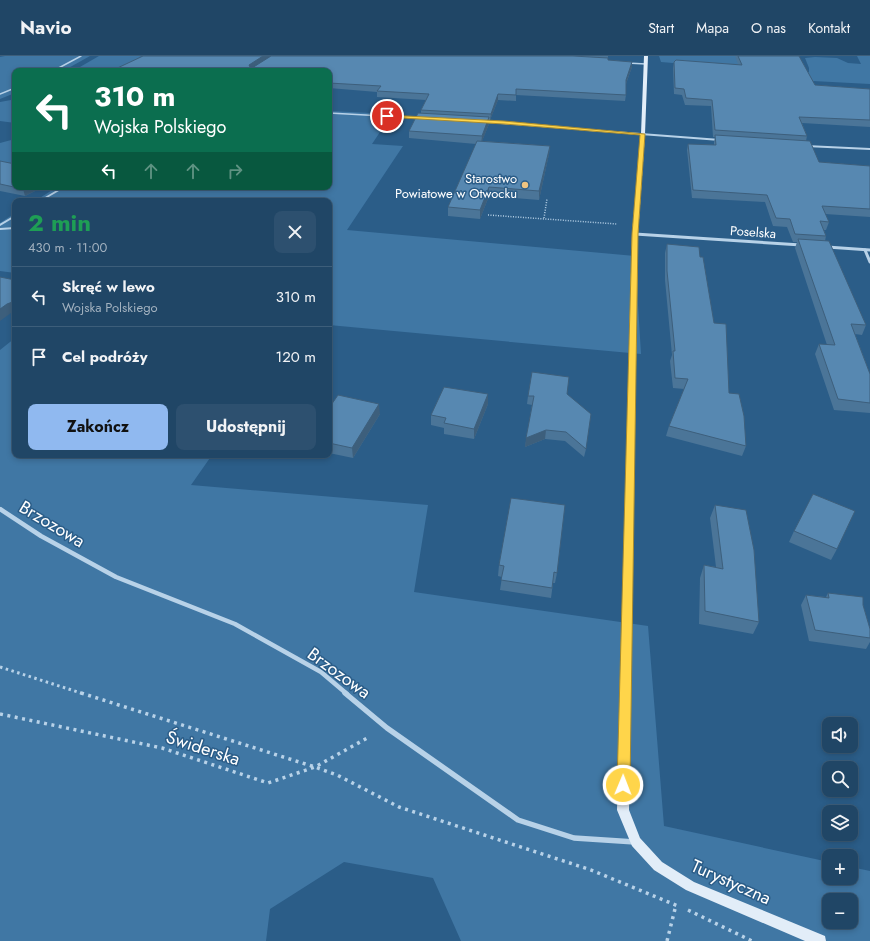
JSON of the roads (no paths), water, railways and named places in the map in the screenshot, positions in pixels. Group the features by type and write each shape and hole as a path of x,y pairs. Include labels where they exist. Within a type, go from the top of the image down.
{"street":[{"path":"59,68 81,56"},
{"name":"Turystyczna","path":"646,56 643,134 636,230 622,810 636,842 658,866 690,886 820,941"},
{"path":"625,63 646,64"},
{"path":"0,94 12,89"},
{"path":"332,113 427,118"},
{"path":"481,121 727,140"},
{"path":"804,146 870,148"},
{"path":"45,198 59,190"},
{"path":"0,225 12,218"},
{"name":"Poselska","path":"636,230 802,246"},
{"path":"826,247 870,250"},
{"path":"865,250 870,262"},
{"name":"Brzozowa","path":"0,509 41,536 116,577 234,624 321,672 387,728 518,820 574,838 636,842"}],"lane":[{"path":"0,229 12,228"}],"place":[{"name":"Starostwo Powiatowe w Otwocku","path":"525,185"}]}
